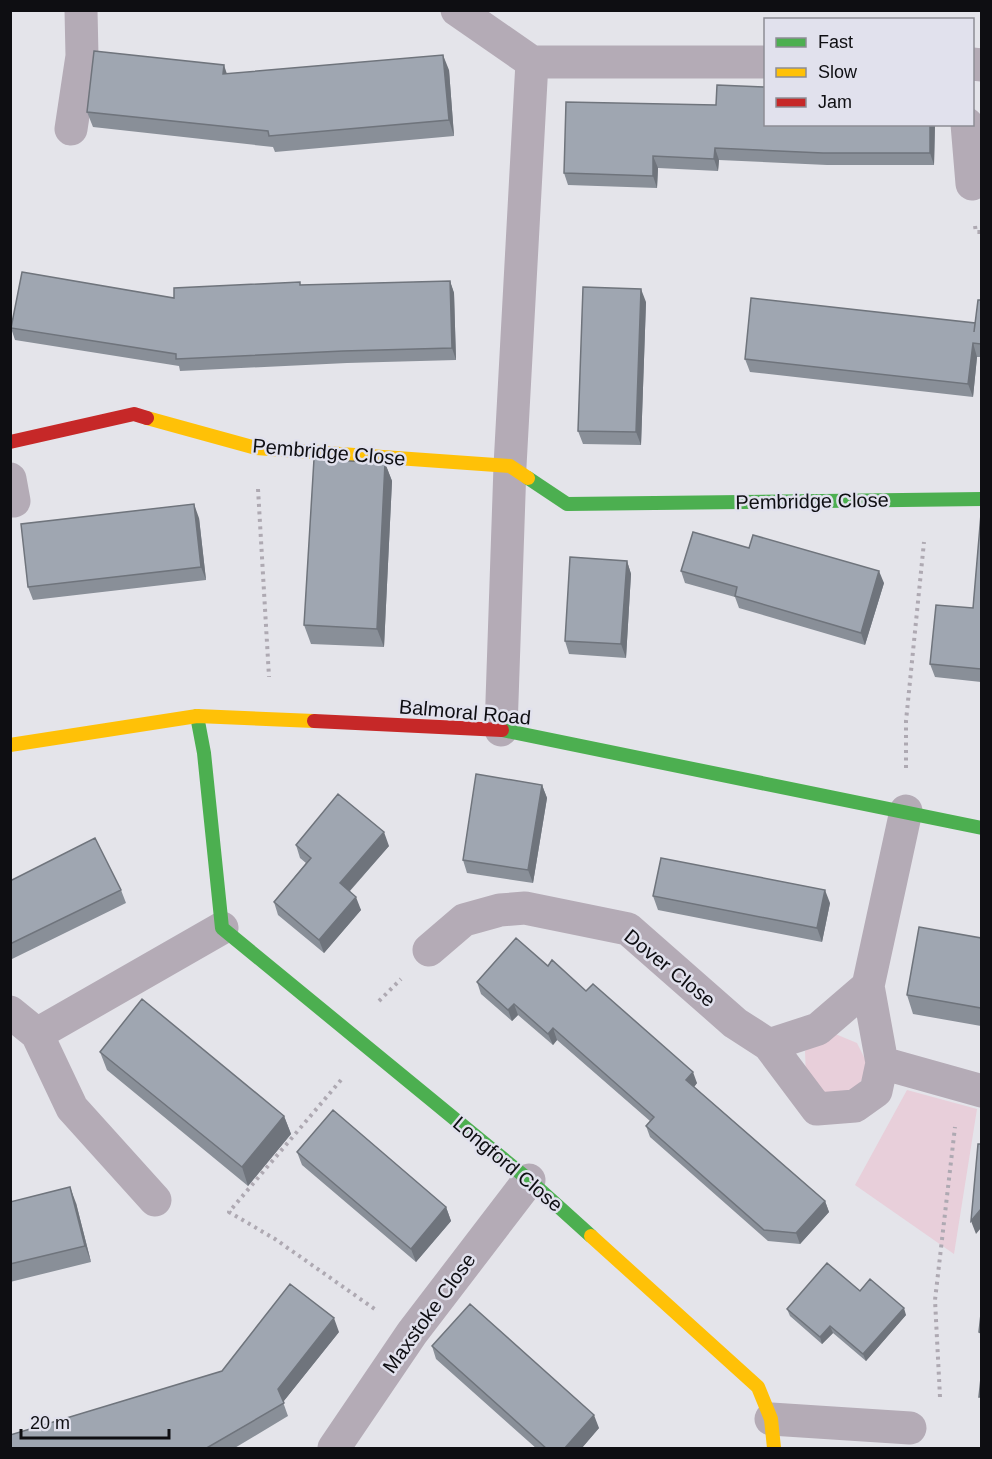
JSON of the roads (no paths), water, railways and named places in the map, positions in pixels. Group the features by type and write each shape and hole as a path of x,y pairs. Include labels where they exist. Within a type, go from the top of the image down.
{"street":[{"path":"71,129 82,56 81,10"},
{"path":"457,10 532,62 764,62"},
{"path":"501,730 510,466 532,62"},
{"path":"967,126 972,184"},
{"name":"Pembridge Close","path":"10,442 134,414 256,448 510,466 567,504 981,499"},
{"path":"36,1034 222,928 204,753 197,716"},
{"name":"Balmoral Road","path":"10,745 197,716 501,730 981,828"},
{"name":"Dover Close","path":"429,950 464,920 500,910 525,908 628,929 735,1023 769,1045 817,1109 855,1106 876,1091 882,1063 868,986 906,811"},
{"name":"Longford Close","path":"222,928 529,1180 759,1387 772,1434 910,1428"},
{"path":"769,1045 818,1029 868,986"},
{"path":"10,1012 36,1034 72,1108 155,1200"},
{"path":"882,1063 971,1088"},
{"name":"Maxstoke Close","path":"334,1449 412,1333 529,1180"}]}
